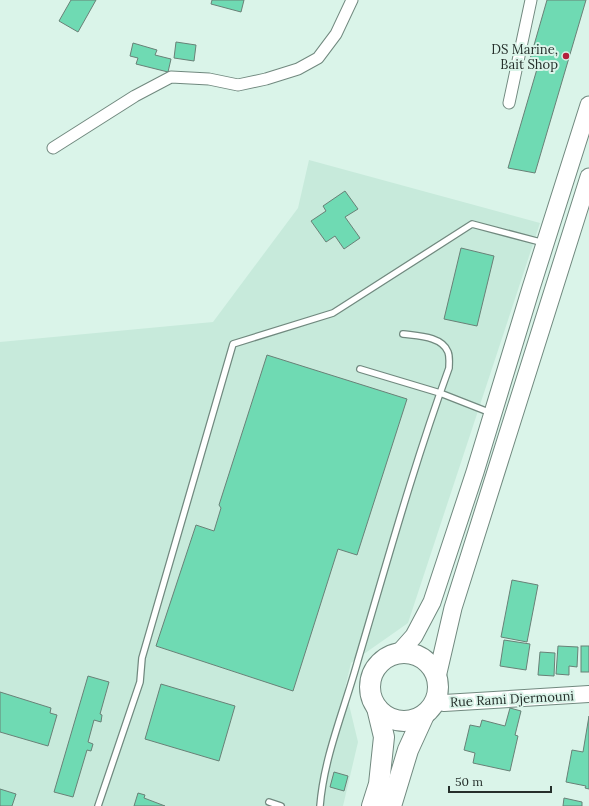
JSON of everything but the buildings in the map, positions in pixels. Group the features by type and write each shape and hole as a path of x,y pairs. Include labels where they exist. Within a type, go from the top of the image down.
{"highway":[{"path":"391,806 408,750 430,708 438,689 437,677 431,666 422,658 410,654 398,654 387,658 378,665 372,675 370,687 371,698 384,716 404,722 415,720 430,708"},
{"path":"372,806 379,784 384,737 377,708"}],"main road":[{"path":"398,654 414,636 432,602 475,472 589,105"},
{"path":"437,677 453,608 589,177"},
{"name":"Rue Rami Djermouni","path":"430,708 444,703 589,694"}],"street":[{"path":"53,148 135,96 171,77 209,79 238,85 266,80 298,69 318,58 336,34 352,0"},
{"path":"508,103 531,0"}],"lane":[{"path":"98,806 140,682 142,658 233,344 333,313 472,224 545,243"},
{"path":"320,806 329,758 341,712 357,666 408,488 449,368 448,351 442,344 434,340 403,334"},
{"path":"360,369 440,393 493,413"},
{"path":"269,802 281,806"}],"shaded area":[{"path":"309,160 540,223 408,623 351,663 345,688 358,742 343,806 0,806 0,342 213,322 298,208"}],"place":[{"name":"DS Marine, Bait Shop","path":"566,56"}]}
